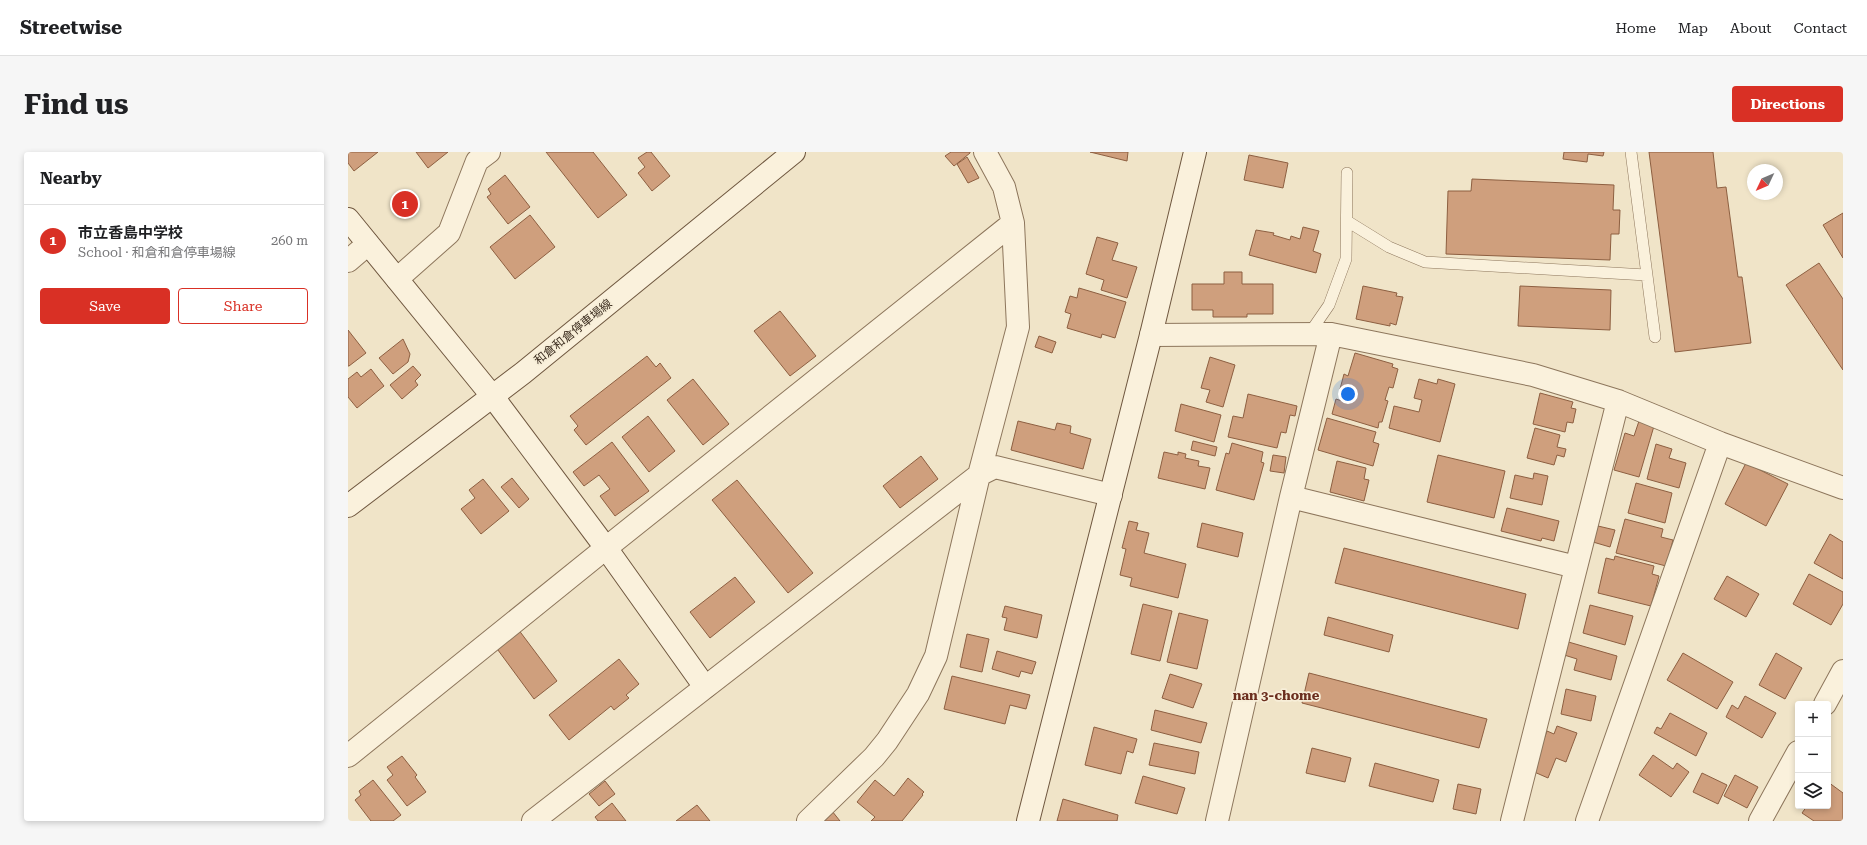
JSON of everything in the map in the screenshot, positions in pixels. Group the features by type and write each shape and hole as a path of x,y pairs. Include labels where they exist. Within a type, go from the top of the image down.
{"street":[{"path":"397,279 449,233 477,162 489,152"},
{"name":"和倉和倉停車場線","path":"348,506 493,397 794,152"},
{"path":"808,821 874,757 918,694 936,656 979,475 1018,327 1013,223 1004,187 985,152"},
{"path":"1028,821 1151,335 1195,152"},
{"path":"348,219 493,397 606,548 705,686"},
{"path":"348,756 1013,223"},
{"path":"348,261 368,244"},
{"path":"1151,335 1331,334 1533,375 1618,401 1720,443 1843,488"},
{"path":"1217,821 1291,497 1331,334"},
{"path":"1512,821 1618,401"},
{"path":"1587,821 1720,443"},
{"path":"533,821 705,686 979,475 995,467 1111,495"},
{"path":"1291,497 1576,567"},
{"path":"1827,701 1843,671"},
{"path":"1760,821 1795,757"}],"lane":[{"path":"1631,152 1655,337"},
{"path":"1309,334 1329,305 1346,259 1347,173"},
{"path":"1346,221 1389,247 1425,262 1646,275"}],"building":[{"path":"348,152 378,152 354,171 348,163"},
{"path":"416,152 448,152 428,168"},
{"path":"546,152 593,152 627,195 598,218"},
{"path":"647,152 651,152 670,176 652,191 638,173 645,167 638,158"},
{"path":"951,152 970,153 954,166 945,156"},
{"path":"1090,152 1128,152 1127,161"},
{"path":"1564,152 1604,152 1603,156 1588,154 1587,162 1563,159"},
{"path":"1649,152 1713,152 1717,188 1726,187 1738,277 1742,277 1751,343 1675,352"},
{"path":"1249,155 1288,163 1283,188 1244,180"},
{"path":"967,157 979,178 968,183 957,164"},
{"path":"505,175 530,207 508,224 487,197 491,194 488,189"},
{"path":"1472,179 1614,185 1613,210 1620,210 1619,234 1611,234 1610,260 1446,254 1448,191 1471,191"},
{"path":"1843,213 1843,258 1823,225"},
{"path":"530,215 555,247 515,279 490,247"},
{"path":"1303,227 1319,231 1313,251 1321,254 1316,273 1249,255 1256,230 1274,233 1273,235 1290,240 1291,236 1300,239"},
{"path":"1097,237 1118,243 1112,260 1137,267 1127,298 1101,290 1104,280 1086,274"},
{"path":"1819,263 1843,299 1843,370 1786,285"},
{"path":"1224,272 1242,272 1242,284 1273,284 1273,314 1247,314 1247,317 1213,317 1213,310 1192,310 1192,284 1224,284"},
{"path":"1363,286 1397,293 1396,296 1403,297 1396,325 1390,323 1390,326 1356,319"},
{"path":"1520,286 1611,290 1610,330 1518,326"},
{"path":"1079,288 1126,302 1115,338 1102,334 1101,338 1067,328 1071,314 1065,312 1070,296 1077,298"},
{"path":"780,311 816,356 790,376 754,331"},
{"path":"348,330 366,353 349,366 348,366"},
{"path":"1039,336 1056,342 1052,353 1035,347"},
{"path":"403,339 410,354 408,362 393,374 379,358"},
{"path":"1355,353 1393,364 1392,367 1398,369 1393,388 1389,387 1385,400 1388,401 1382,422 1379,422 1378,428 1332,414 1336,399 1342,401 1344,390 1340,389 1344,374 1348,376"},
{"path":"647,356 656,367 660,363 671,378 586,445 574,430 578,426 570,416"},
{"path":"1210,357 1235,365 1223,407 1206,402 1210,390 1201,388"},
{"path":"413,366 421,375 415,381 418,385 402,399 390,385"},
{"path":"371,369 384,386 357,408 348,397 348,379 357,372 361,377"},
{"path":"693,379 729,424 703,445 667,400"},
{"path":"1419,379 1437,384 1438,379 1455,384 1440,442 1389,428 1394,406 1419,412 1422,400 1414,398"},
{"path":"1540,393 1573,402 1571,408 1576,409 1573,423 1567,422 1565,432 1533,424"},
{"path":"1248,394 1297,406 1295,416 1290,415 1286,433 1281,432 1277,448 1228,437 1233,416 1243,418"},
{"path":"1181,404 1221,415 1214,442 1175,431"},
{"path":"648,416 675,451 649,472 622,437"},
{"path":"1327,418 1376,432 1373,442 1379,444 1373,466 1318,450"},
{"path":"1018,421 1055,430 1057,423 1071,426 1070,433 1091,439 1083,469 1011,450"},
{"path":"1639,421 1654,426 1639,477 1614,470 1625,433 1634,436"},
{"path":"1535,428 1560,435 1557,447 1566,449 1564,457 1557,455 1554,465 1527,458"},
{"path":"1193,441 1217,447 1215,456 1191,450"},
{"path":"612,442 649,491 615,516 600,496 610,489 599,475 584,486 573,472"},
{"path":"1232,443 1263,452 1261,462 1264,463 1254,500 1216,490 1226,453 1229,454"},
{"path":"1656,444 1672,449 1669,458 1686,463 1679,488 1647,479"},
{"path":"1164,452 1178,455 1178,452 1186,454 1185,458 1199,461 1198,466 1210,468 1205,489 1158,478"},
{"path":"1273,455 1286,457 1284,473 1270,471"},
{"path":"1438,455 1505,471 1494,518 1427,502"},
{"path":"921,456 938,479 900,508 883,486"},
{"path":"1337,461 1366,468 1364,479 1369,480 1364,501 1330,492"},
{"path":"1746,463 1788,484 1766,526 1725,504"},
{"path":"1534,473 1548,476 1542,505 1510,498 1515,475 1533,479"},
{"path":"512,478 529,499 519,508 501,487"},
{"path":"483,479 509,511 481,534 461,509 475,498 469,490"},
{"path":"737,480 813,573 788,593 712,500"},
{"path":"1636,483 1672,493 1665,523 1628,513"},
{"path":"1507,508 1559,521 1554,541 1542,538 1541,541 1501,531"},
{"path":"1625,519 1663,529 1661,537 1673,540 1666,566 1616,553"},
{"path":"1129,521 1138,523 1136,530 1149,533 1144,553 1186,564 1178,598 1130,586 1132,578 1120,575 1126,549 1122,548"},
{"path":"1202,523 1243,533 1238,557 1197,547"},
{"path":"1598,526 1615,530 1610,547 1593,542"},
{"path":"1830,534 1843,542 1843,579 1814,563"},
{"path":"1344,548 1526,594 1518,629 1335,583"},
{"path":"1615,556 1654,566 1652,574 1659,576 1651,606 1598,593 1606,558 1614,560"},
{"path":"1809,574 1843,592 1843,604 1831,625 1793,604"},
{"path":"1727,576 1759,594 1746,617 1714,599"},
{"path":"735,577 755,602 710,638 690,612"},
{"path":"1143,604 1172,611 1160,661 1131,654"},
{"path":"1590,605 1633,616 1625,645 1583,633"},
{"path":"1005,606 1042,615 1037,638 1004,630 1007,618 1002,617"},
{"path":"1179,613 1208,620 1197,669 1167,662"},
{"path":"1328,617 1393,635 1389,652 1324,635"},
{"path":"518,629 557,681 534,699 495,646"},
{"path":"967,634 989,639 982,672 960,667"},
{"path":"1565,641 1617,656 1611,680 1574,670 1577,659 1561,654"},
{"path":"997,651 1036,662 1032,674 1021,671 1019,677 992,669"},
{"path":"1683,653 1733,682 1717,709 1667,680"},
{"path":"1776,653 1802,668 1785,699 1759,685"},
{"path":"619,659 639,684 626,695 629,698 614,710 611,706 569,740 549,715"},
{"path":"1309,673 1487,719 1479,748 1302,703"},
{"path":"1170,674 1202,684 1193,708 1162,698"},
{"path":"952,676 1030,695 1026,709 1010,705 1005,724 944,709"},
{"path":"1566,689 1596,696 1591,721 1561,714"},
{"path":"1745,696 1776,713 1762,738 1726,717 1732,705 1738,709"},
{"path":"1155,710 1207,723 1201,743 1151,730"},
{"path":"1670,713 1707,733 1696,756 1654,733 1657,727 1661,729"},
{"path":"1557,726 1577,733 1566,762 1556,758 1548,778 1532,771 1547,731 1554,734"},
{"path":"1094,727 1137,739 1133,753 1127,751 1121,774 1085,765"},
{"path":"1154,743 1199,752 1195,774 1149,765"},
{"path":"1312,748 1351,758 1345,782 1306,773"},
{"path":"1653,755 1673,769 1677,763 1689,772 1671,797 1639,775"},
{"path":"402,756 417,775 415,777 426,792 407,806 387,780 393,775 387,767"},
{"path":"1375,763 1439,780 1433,802 1369,786"},
{"path":"1702,773 1727,785 1718,804 1693,792"},
{"path":"1735,775 1758,787 1747,808 1724,796"},
{"path":"1143,776 1185,788 1177,814 1135,803"},
{"path":"908,778 924,792 902,821 871,821 875,817 857,802 875,780 894,796"},
{"path":"373,780 401,815 393,821 371,821 355,800 361,795 359,791"},
{"path":"605,781 615,794 599,806 589,794"},
{"path":"1458,784 1481,789 1476,814 1453,809"},
{"path":"1831,784 1843,793 1843,821 1814,821 1802,813 1805,809 1831,809"},
{"path":"1063,799 1118,815 1117,821 1057,821"},
{"path":"612,803 626,821 598,821 595,817"},
{"path":"697,805 710,821 676,821"},
{"path":"832,811 840,821 825,821 823,818"}],"place":[{"name":"市立香島中学校","path":"405,204"}],"district":[{"name":"nan 3-chome","path":"1276,695"}]}
